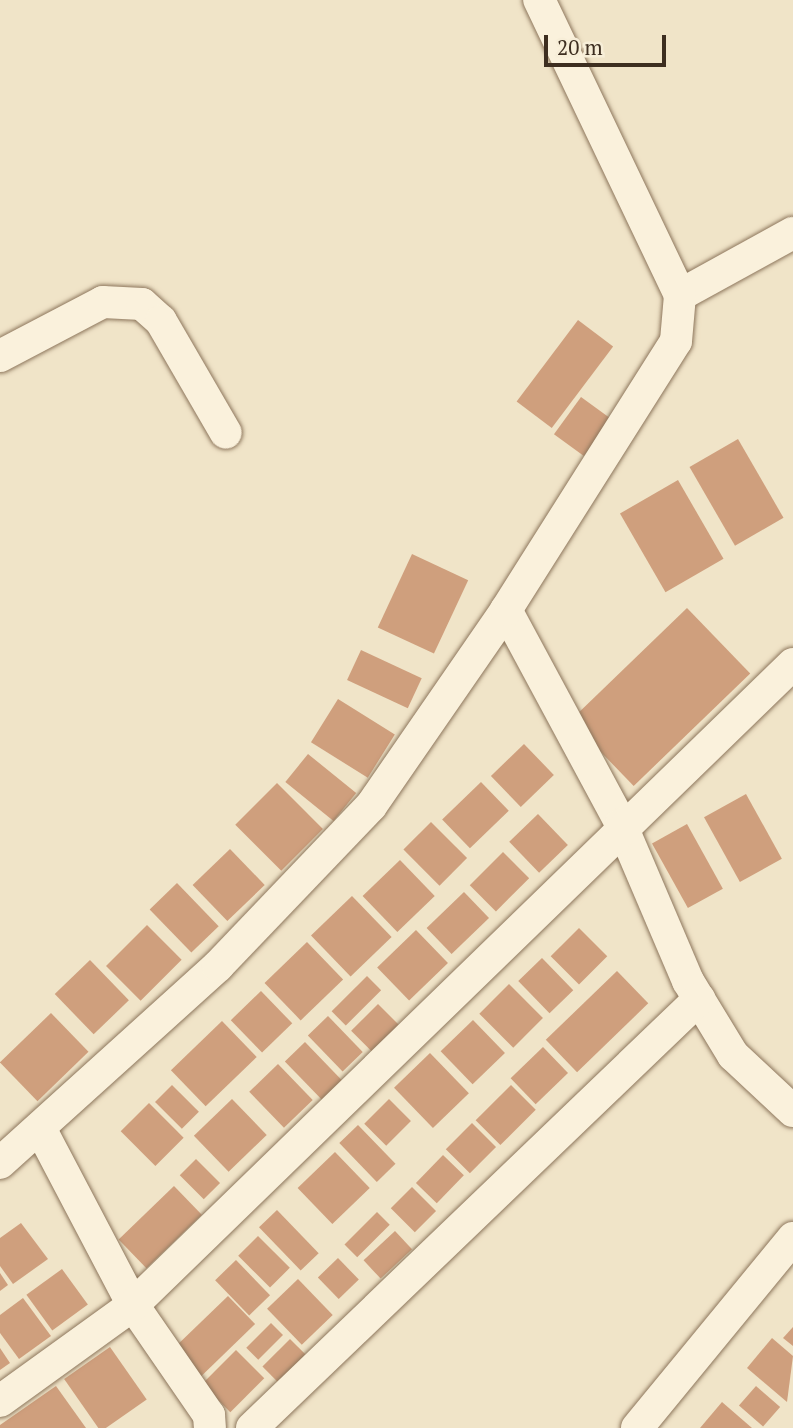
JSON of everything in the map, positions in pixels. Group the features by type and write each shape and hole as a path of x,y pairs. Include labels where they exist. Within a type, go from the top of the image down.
{"street":[{"path":"0,1163 41,1130 218,966 371,806 506,610 676,341 681,295 539,0"},
{"path":"681,295 793,233"},
{"path":"0,356 103,302 142,304 161,321 226,433"},
{"path":"506,610 621,824 699,999 733,1055 793,1111"},
{"path":"0,1401 133,1305 621,824 793,664"},
{"path":"252,1428 699,999"},
{"path":"41,1130 133,1305 209,1415 210,1428"},
{"path":"637,1428 793,1238"}],"building":[{"path":"578,320 613,346 552,428 517,401"},
{"path":"581,397 611,419 584,456 554,434"},
{"path":"738,439 784,518 735,546 690,467"},
{"path":"678,480 724,559 665,592 620,514"},
{"path":"412,554 468,580 434,654 378,627"},
{"path":"687,608 750,673 634,786 570,721"},
{"path":"361,650 422,678 408,708 347,680"},
{"path":"338,699 395,735 368,778 311,742"},
{"path":"524,744 554,775 521,807 491,776"},
{"path":"308,754 356,793 334,821 285,782"},
{"path":"481,782 509,811 470,848 442,820"},
{"path":"277,783 323,829 281,871 235,825"},
{"path":"746,794 782,859 740,882 704,817"},
{"path":"538,814 568,845 539,873 509,842"},
{"path":"431,822 467,858 439,886 403,850"},
{"path":"687,824 723,889 688,908 652,843"},
{"path":"230,849 265,885 227,921 193,885"},
{"path":"503,852 529,878 496,911 470,885"},
{"path":"400,860 435,896 397,932 363,896"},
{"path":"177,883 219,926 191,953 150,909"},
{"path":"464,892 489,918 452,954 427,928"},
{"path":"352,896 392,937 351,977 311,936"},
{"path":"147,925 182,960 141,1001 106,966"},
{"path":"579,928 607,956 579,985 551,956"},
{"path":"416,930 448,963 409,1001 377,968"},
{"path":"307,942 343,979 301,1020 265,983"},
{"path":"542,958 573,990 550,1013 518,981"},
{"path":"90,960 129,1000 94,1034 55,994"},
{"path":"617,971 648,1003 577,1072 546,1040"},
{"path":"367,976 381,990 346,1025 332,1011"},
{"path":"509,984 543,1018 513,1048 479,1014"},
{"path":"261,991 292,1023 262,1053 231,1020"},
{"path":"378,1004 408,1034 381,1061 351,1031"},
{"path":"51,1013 89,1052 37,1101 0,1062"},
{"path":"328,1016 363,1052 343,1071 308,1035"},
{"path":"473,1020 505,1053 473,1084 441,1051"},
{"path":"222,1021 257,1057 206,1106 171,1070"},
{"path":"305,1042 347,1085 327,1105 285,1061"},
{"path":"543,1047 568,1073 536,1104 511,1078"},
{"path":"430,1053 469,1093 433,1128 394,1088"},
{"path":"278,1064 313,1100 284,1128 249,1092"},
{"path":"172,1085 199,1112 182,1129 155,1102"},
{"path":"511,1085 536,1110 500,1145 476,1120"},
{"path":"232,1099 267,1135 229,1172 194,1136"},
{"path":"389,1099 411,1121 386,1146 364,1124"},
{"path":"149,1103 184,1138 155,1166 121,1131"},
{"path":"472,1123 496,1147 470,1173 446,1149"},
{"path":"358,1125 396,1164 377,1182 339,1143"},
{"path":"335,1152 370,1188 332,1224 298,1188"},
{"path":"443,1155 464,1175 437,1203 416,1183"},
{"path":"196,1159 220,1183 204,1199 180,1175"},
{"path":"174,1186 202,1215 146,1268 119,1239"},
{"path":"412,1187 436,1211 415,1232 391,1208"},
{"path":"277,1210 319,1253 301,1271 259,1227"},
{"path":"377,1212 390,1225 357,1257 344,1245"},
{"path":"21,1223 48,1259 13,1284 0,1266 0,1238"},
{"path":"395,1231 412,1249 381,1279 364,1260"},
{"path":"258,1236 290,1268 270,1288 238,1256"},
{"path":"338,1258 359,1280 339,1299 318,1277"},
{"path":"236,1260 270,1295 249,1315 215,1280"},
{"path":"62,1269 88,1305 52,1330 26,1295"},
{"path":"0,1273 8,1285 0,1291"},
{"path":"298,1279 333,1315 302,1345 267,1309"},
{"path":"228,1296 255,1324 201,1376 174,1348"},
{"path":"23,1298 51,1336 19,1359 0,1333 0,1315"},
{"path":"271,1323 283,1335 258,1360 246,1348"},
{"path":"793,1327 793,1346 783,1338"},
{"path":"772,1338 793,1356 787,1402 747,1368"},
{"path":"290,1339 309,1358 282,1386 262,1367"},
{"path":"110,1347 147,1399 106,1428 98,1428 64,1379"},
{"path":"0,1348 10,1363 0,1370"},
{"path":"236,1350 264,1378 230,1412 202,1384"},
{"path":"56,1386 86,1428 0,1428 0,1425"},
{"path":"756,1386 780,1407 763,1427 739,1406"},
{"path":"722,1402 752,1428 700,1428"}]}
